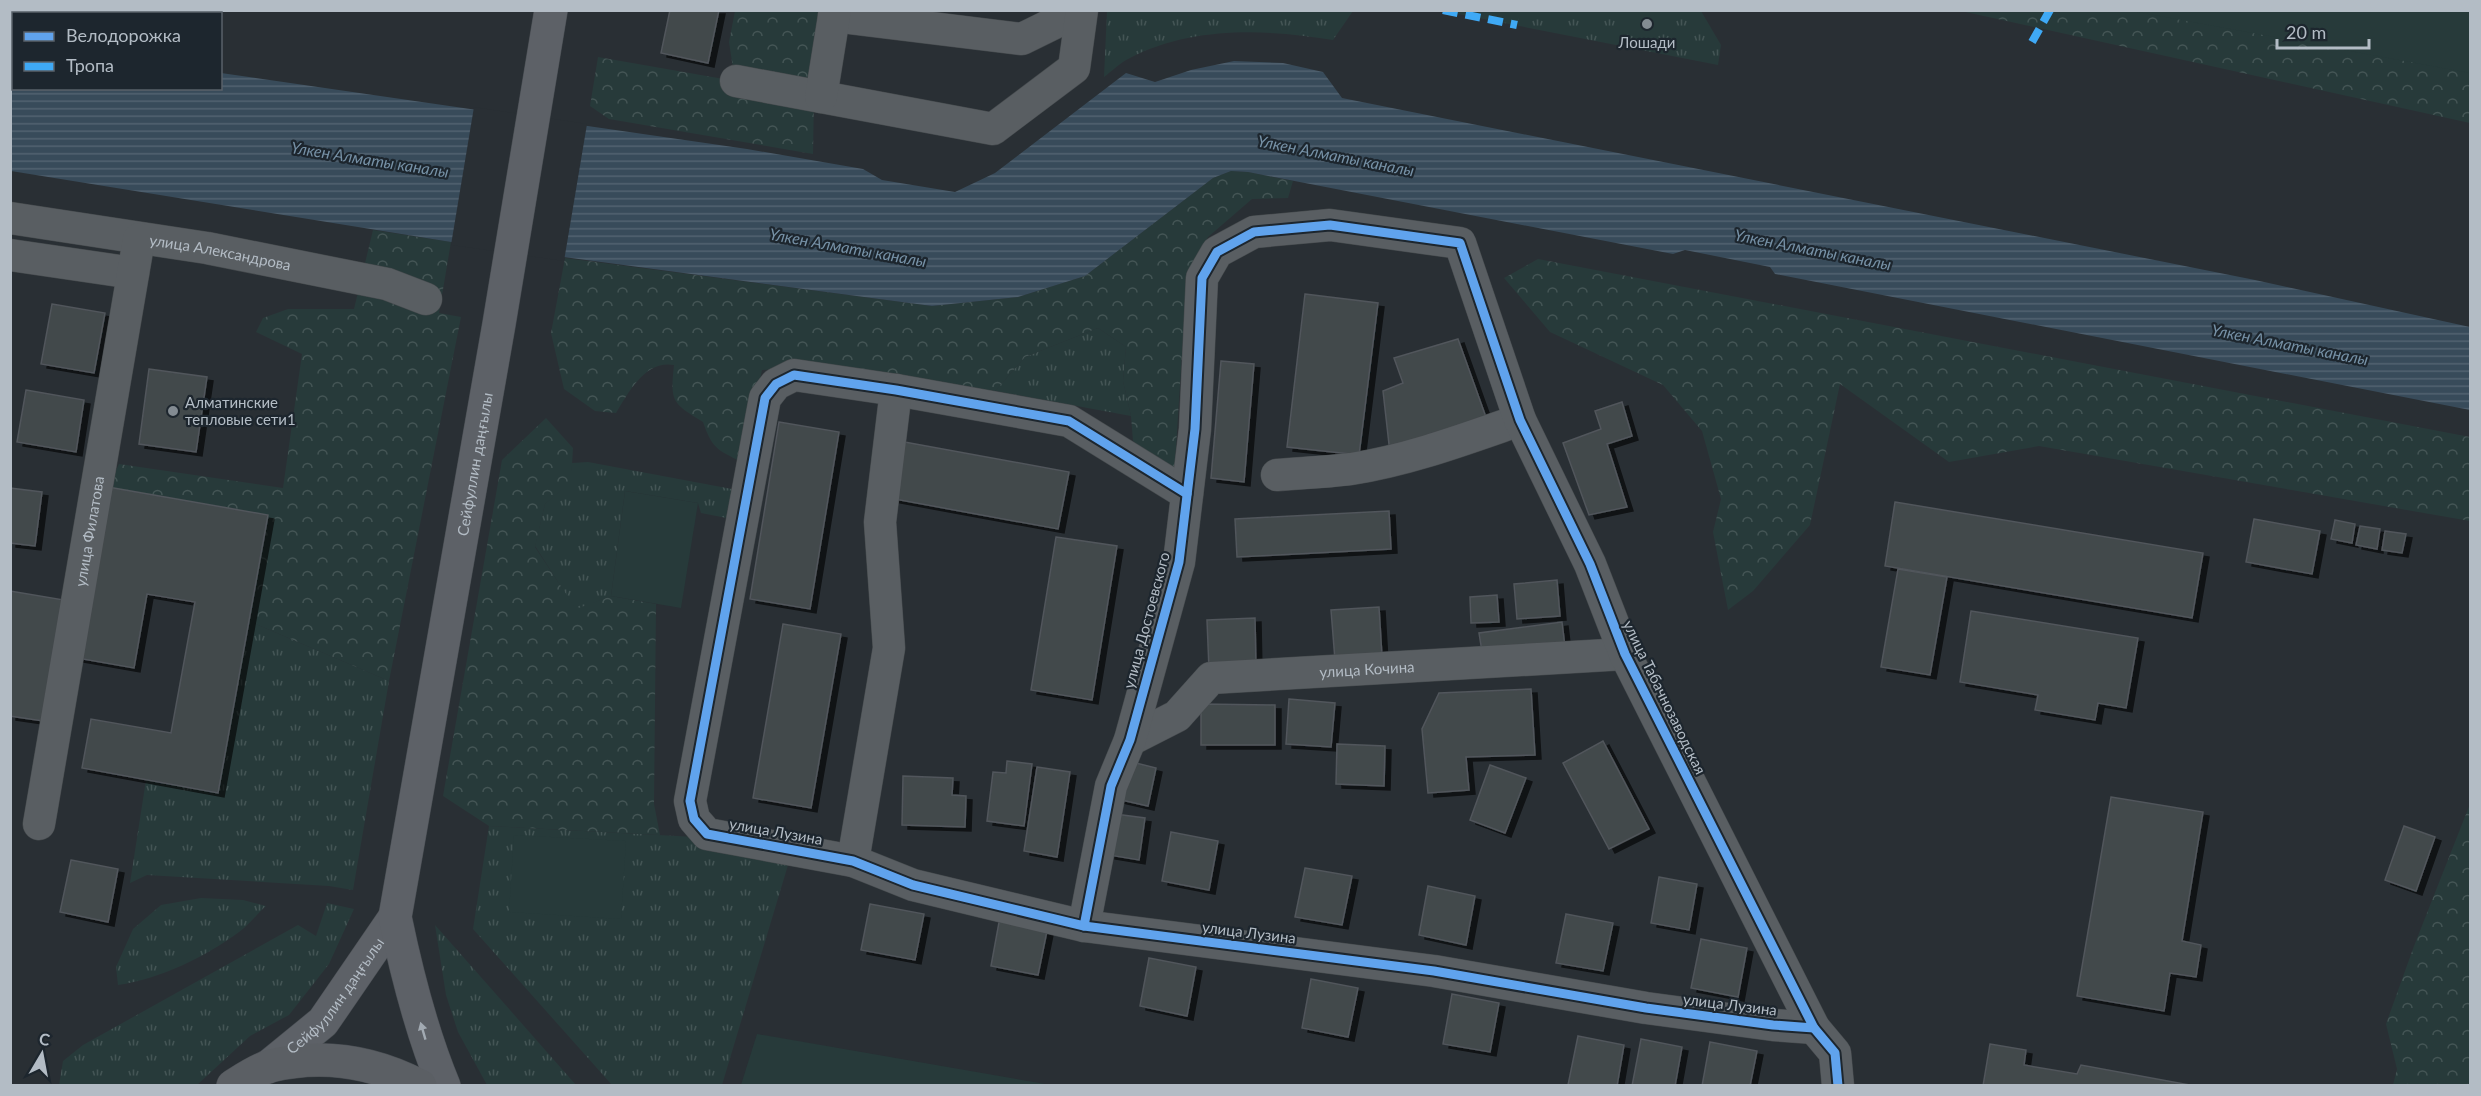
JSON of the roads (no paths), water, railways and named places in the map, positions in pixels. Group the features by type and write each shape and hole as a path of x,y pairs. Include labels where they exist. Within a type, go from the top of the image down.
{"main road":[{"name":"Сейфуллин даңғылы","path":"444,1086 426,1042 410,986 395,917 499,324 549,22"},
{"name":"Сейфуллин даңғылы","path":"268,1067 323,1022 395,917"},
{"path":"232,1086 268,1067 319,1059 364,1063 420,1086"}],"street":[{"path":"820,97 835,13 1022,39 1082,10"},
{"path":"736,81 993,129 1074,68 1082,10"},
{"name":"улица Александрова","path":"10,219 207,248 387,284 426,299"},
{"name":"улица Табачнозаводская","path":"1202,278 1217,252 1254,232 1330,225 1460,243 1520,420 1590,564 1624,654 1814,1028 1835,1053 1838,1086"},
{"name":"улица Филатова","path":"39,824 139,239"},
{"path":"10,255 133,273"},
{"name":"улица Достоевского","path":"1084,926 1111,786 1130,740 1179,562 1195,429 1202,278"},
{"name":"улица Лузина","path":"896,390 794,375 776,384 765,398 690,801 694,819 707,834 853,861 914,885 1084,926 1434,971 1646,1008 1773,1025 1814,1028"},
{"path":"853,861 889,648 880,522 896,390 1069,421 1187,494"},
{"path":"1277,475 1351,469 1389,461 1449,445 1520,420"},
{"name":"улица Кочина","path":"1130,740 1177,716 1210,678 1624,654"}],"water":[{"name":"Үлкен Алматы каналы","path":"10,41 12,42 12,90 222,90 222,73 747,149 863,169 882,180 955,192 995,173 1126,73 1155,82 1191,70 1234,61 1283,63 1323,72 1342,98 2255,280 2470,327 2470,410 1775,274 1770,267 1685,250 1673,254 1248,172 1231,171 1213,178 1085,276 1018,297 932,306 451,242 11,171"}],"place":[{"name":"Лошади","path":"1647,24"},
{"name":"Алматинские тепловые сети1","path":"173,411"}]}
